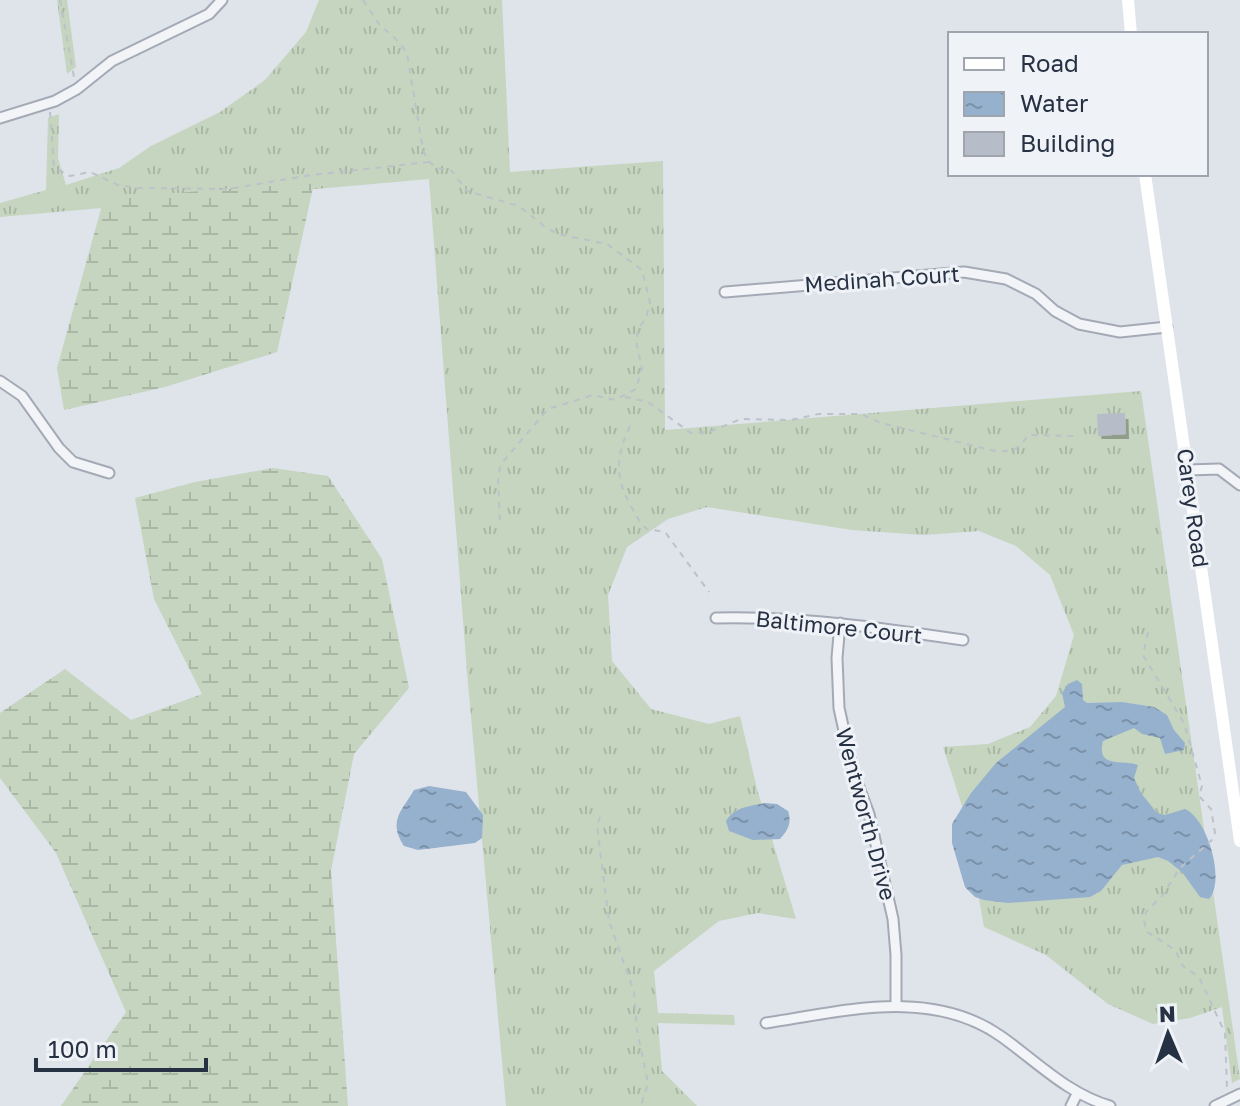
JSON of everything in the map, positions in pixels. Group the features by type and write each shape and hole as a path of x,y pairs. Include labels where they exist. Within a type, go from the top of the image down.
{"street":[{"path":"0,118 49,103 77,89 112,61 209,14 222,0"},
{"path":"1128,0 1131,32"},
{"name":"Carey Road","path":"1145,176 1240,841"},
{"name":"Medinah Court","path":"725,292 964,272 1006,279 1036,294 1055,311 1079,324 1120,332 1167,327"},
{"path":"0,381 22,396 59,448 73,462 109,473"},
{"path":"1188,470 1219,469 1240,485"},
{"name":"Baltimore Court","path":"716,618 780,618 840,623 963,640"},
{"name":"Wentworth Drive","path":"840,623 837,658 839,708 844,739 869,814 888,893 896,955 896,1006"},
{"path":"766,1023 896,1006 934,1009 980,1024 1077,1094 1110,1106"},
{"path":"1071,1106 1077,1094"},
{"path":"1215,1106 1240,1094"}],"path":[{"path":"60,0 67,52 77,89"},
{"path":"363,0 379,24 407,54 423,150 429,162 438,170 451,170 467,191 519,206 558,234 607,244 642,270 650,302 636,341 641,380 636,389 623,397"},
{"path":"49,103 54,167 70,176 90,172 118,185 228,189 311,175 429,162"},
{"path":"500,523 498,477 501,464 548,409 593,395 604,399 623,397 648,402 691,433 709,432 741,419 791,420 818,414 861,414 881,423 995,451 1020,448 1028,435 1074,436"},
{"path":"630,426 621,454 619,478 622,492 642,525 665,532 709,592"},
{"path":"1148,632 1143,655 1184,723 1202,786 1199,796 1211,809 1215,833 1213,839 1172,877 1162,896 1146,912 1146,931 1175,950 1183,966 1199,977 1217,1014 1228,1050 1228,1100"},
{"path":"600,817 597,826 609,921 634,992 637,1030 647,1070 648,1083 641,1106"}],"green space":[{"path":"57,0 67,0 76,67 67,74"},
{"path":"319,0 502,0 510,172 663,161 665,430 1141,391 1240,1079 1232,1083 1222,1007 1190,1018 1153,1024 1108,1004 1046,955 984,927 963,809 943,747 988,744 1030,727 1056,696 1074,635 1050,575 1016,546 979,531 924,535 852,530 707,507 668,519 627,547 608,595 612,661 651,709 709,724 740,716 757,789 796,919 758,913 719,921 654,971 658,1013 734,1015 735,1025 658,1023 662,1071 697,1106 506,1106 467,672 429,179 0,217 0,203 46,190 48,118 59,114 58,158 66,185 119,168 151,146 220,112 265,80 306,32"},
{"path":"314,183 277,352 165,387 64,410 57,368 104,198"},
{"path":"273,468 328,476 382,559 409,688 354,754 331,871 348,1106 61,1106 126,1012 56,853 0,778 0,713 65,669 131,720 202,694 154,599 135,498 195,482"}],"water":[{"path":"1077,680 1082,684 1083,700 1087,703 1122,702 1154,707 1167,715 1185,743 1184,750 1165,754 1160,738 1142,734 1134,728 1103,741 1102,750 1107,759 1138,765 1134,778 1157,813 1165,815 1185,809 1200,824 1207,836 1215,865 1214,890 1209,899 1200,897 1182,872 1158,857 1122,865 1101,891 1090,897 1008,903 975,897 965,887 952,843 952,824 971,793 996,763 1065,707 1062,693 1068,684"},
{"path":"429,786 466,792 483,815 482,838 475,843 418,850 404,846 397,830 398,817 414,790"},
{"path":"765,803 777,804 788,811 788,826 780,839 753,840 729,831 726,821 733,813"}],"building":[{"path":"1125,413 1126,434 1098,436 1097,414"}]}
